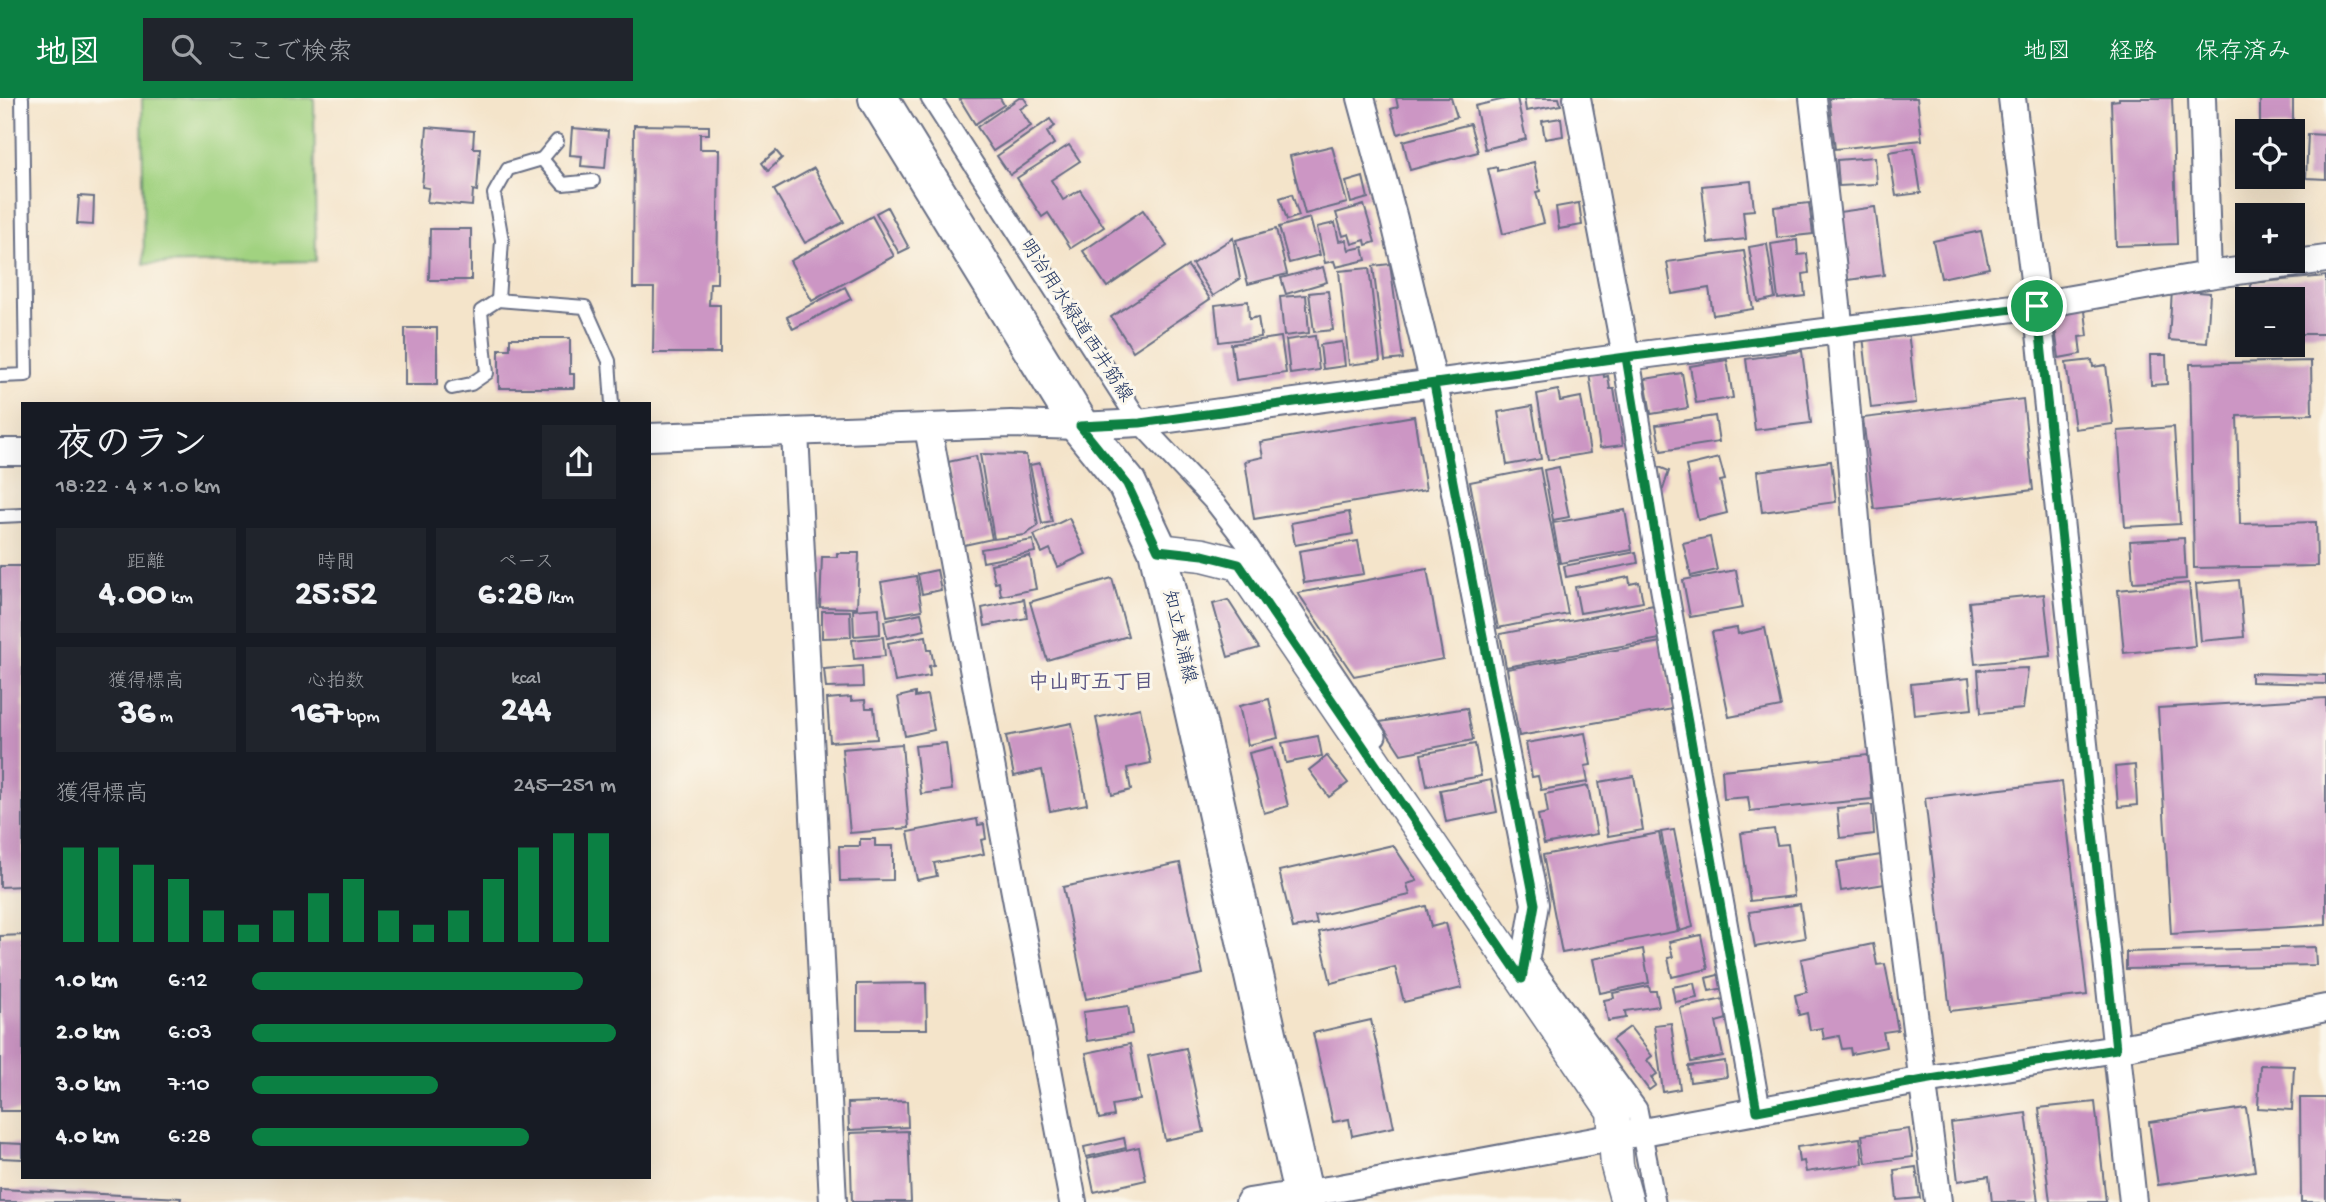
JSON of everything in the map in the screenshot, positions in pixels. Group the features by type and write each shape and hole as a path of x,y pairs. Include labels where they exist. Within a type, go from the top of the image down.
{"main road":[{"name":"知立東浦線","path":"878,98 1080,426 1127,484 1158,550 1304,1197"}],"street":[{"name":"明治用水緑道西井筋線","path":"931,98 1140,423 1216,504 1247,544 1491,909 1524,968"},
{"path":"1361,98 1434,384 1535,904 1524,968"},
{"path":"1577,98 1626,357 1757,1111"},
{"path":"1813,98 1840,331 1859,555 1938,1202"},
{"path":"2012,98 2037,306 2133,1202"},
{"path":"2202,98 2208,275"},
{"path":"651,437 1011,424 1080,426 1140,423 1626,357 2037,306 2208,275 2326,259"},
{"path":"928,428 1073,1202"},
{"path":"795,432 833,1202"},
{"path":"0,452 21,452"},
{"path":"1158,550 1203,555 1239,564 1524,968 1629,1133 1655,1202"},
{"path":"1249,1202 1304,1197 1629,1133 2116,1049 2326,1008"},
{"path":"1627,1202 1617,1166 1629,1133"}],"lane":[{"path":"0,376 26,375 22,98"},
{"path":"498,300 502,240 495,194 508,169 542,159 557,141"},
{"path":"542,159 563,184 593,181"},
{"path":"452,388 471,384 487,373 481,311 498,300 585,307 609,361 612,402"},
{"path":"0,516 21,515"}],"green space":[{"path":"142,98 314,98 316,261 144,264"}],"building":[{"path":"959,98 1000,98 1004,105 975,124"},
{"path":"1019,98 1024,98 1028,104 1020,109 1031,126 993,151 977,127"},
{"path":"1396,98 1451,98 1457,117 1398,134 1391,109 1398,107"},
{"path":"1517,98 1526,139 1485,149 1475,106"},
{"path":"1524,98 1559,98 1561,105 1526,111"},
{"path":"1829,98 1917,98 1922,140 1835,149"},
{"path":"2119,98 2172,98 2177,244 2116,246 2111,101"},
{"path":"2260,98 2293,98 2293,119 2260,119"},
{"path":"1561,118 1563,136 1545,139 1542,121"},
{"path":"1050,119 1055,126 1047,132 1054,144 1010,175 997,156"},
{"path":"1470,124 1478,152 1410,170 1403,141"},
{"path":"634,125 709,126 709,134 700,134 700,149 719,149 717,283 710,283 709,305 720,305 720,353 653,353 654,288 633,288"},
{"path":"427,127 474,131 473,148 480,148 477,191 473,190 472,206 427,202 429,188 422,187"},
{"path":"572,128 608,131 605,168 581,166 582,156 570,155"},
{"path":"2308,134 2326,135 2326,179 2306,178"},
{"path":"1069,145 1080,161 1051,180 1063,200 1080,190 1104,227 1071,248 1048,213 1042,217 1017,178"},
{"path":"1332,146 1347,203 1305,214 1290,156"},
{"path":"1914,148 1921,193 1896,196 1889,152"},
{"path":"776,151 782,158 768,171 762,163"},
{"path":"1875,157 1877,184 1839,186 1837,160"},
{"path":"1534,162 1540,191 1536,192 1544,223 1503,234 1488,169 1497,167 1497,171"},
{"path":"814,168 844,222 805,243 774,190"},
{"path":"1363,177 1368,198 1351,203 1346,182"},
{"path":"1751,181 1754,210 1743,211 1746,239 1708,243 1702,186"},
{"path":"1292,194 1299,216 1287,220 1280,198"},
{"path":"79,196 94,197 93,225 77,224"},
{"path":"1579,203 1582,225 1559,229 1556,207"},
{"path":"1809,203 1813,234 1777,238 1774,207"},
{"path":"1364,205 1375,242 1366,245 1365,240 1352,244 1349,234 1343,236 1336,213"},
{"path":"887,207 909,248 899,253 876,213"},
{"path":"1875,207 1884,275 1848,280 1839,212"},
{"path":"1143,210 1167,246 1107,287 1083,251"},
{"path":"872,216 894,256 812,301 790,261"},
{"path":"1310,218 1320,255 1289,263 1279,227"},
{"path":"1335,223 1339,241 1346,240 1349,250 1363,247 1366,260 1336,267 1334,261 1325,263 1317,227"},
{"path":"430,229 471,229 471,280 429,280"},
{"path":"1276,229 1287,274 1248,284 1236,240"},
{"path":"1981,231 1989,268 1941,278 1933,241"},
{"path":"1233,238 1240,279 1213,296 1192,264"},
{"path":"1797,240 1798,255 1807,254 1809,273 1803,274 1805,296 1778,299 1771,244"},
{"path":"1767,244 1775,298 1758,302 1749,247"},
{"path":"1744,251 1753,309 1713,315 1709,288 1672,294 1667,262"},
{"path":"1390,264 1403,359 1385,361 1373,266"},
{"path":"1188,266 1210,299 1133,351 1111,317"},
{"path":"1323,267 1327,282 1286,294 1281,278"},
{"path":"1369,268 1380,361 1349,365 1339,271"},
{"path":"2326,276 2326,334 2305,334 2305,287 2251,287 2251,283"},
{"path":"845,287 851,299 793,329 787,317"},
{"path":"2172,290 2210,293 2207,343 2169,340"},
{"path":"1328,291 1333,330 1314,332 1309,293"},
{"path":"1306,295 1309,333 1284,336 1280,297"},
{"path":"1248,301 1249,319 1258,317 1261,337 1219,342 1215,305"},
{"path":"2084,303 2088,336 2079,337 2081,354 2059,358 2052,307"},
{"path":"405,328 437,328 437,385 405,385"},
{"path":"1908,331 1916,403 1871,408 1863,336"},
{"path":"1315,336 1319,370 1290,374 1286,340"},
{"path":"1281,337 1286,373 1236,380 1231,344"},
{"path":"510,338 570,338 570,374 574,374 574,388 499,388 499,349 510,349"},
{"path":"1342,342 1345,366 1323,369 1320,345"},
{"path":"1802,351 1811,423 1755,430 1746,359"},
{"path":"2150,355 2166,355 2167,384 2151,385"},
{"path":"1727,360 1733,398 1696,403 1690,366"},
{"path":"2092,360 2093,367 2106,365 2113,424 2075,429 2066,363"},
{"path":"2311,361 2312,414 2237,416 2240,524 2316,522 2317,566 2194,568 2190,364"},
{"path":"1603,371 1604,377 1608,376 1610,389 1614,389 1623,445 1600,448 1589,373"},
{"path":"1682,373 1688,408 1651,414 1645,379"},
{"path":"1558,390 1560,401 1581,397 1590,453 1548,460 1537,394"},
{"path":"2023,399 2033,490 1874,509 1863,418"},
{"path":"1532,406 1541,459 1507,465 1498,412"},
{"path":"1414,416 1426,490 1254,519 1245,461 1263,457 1260,442"},
{"path":"1715,416 1719,442 1661,451 1656,425"},
{"path":"2174,427 2180,524 2125,527 2118,431"},
{"path":"980,454 1026,455 1038,526 1025,535 994,539"},
{"path":"976,456 992,539 964,545 948,462"},
{"path":"1719,458 1725,480 1720,481 1727,513 1698,520 1686,466"},
{"path":"1831,461 1836,502 1762,512 1757,471"},
{"path":"1040,463 1052,522 1042,524 1030,465"},
{"path":"1559,467 1569,517 1553,520 1544,470"},
{"path":"1659,467 1669,471 1663,489 1653,487"},
{"path":"1540,468 1568,614 1498,628 1470,482"},
{"path":"1625,510 1632,550 1560,563 1553,523"},
{"path":"1349,512 1353,534 1295,545 1291,523"},
{"path":"1069,518 1086,554 1058,567 1050,549 1042,553 1034,535"},
{"path":"1710,537 1717,570 1691,576 1683,543"},
{"path":"2184,538 2186,579 2133,582 2130,541"},
{"path":"1033,540 1035,552 983,562 981,549"},
{"path":"1358,541 1364,574 1304,583 1299,551"},
{"path":"1636,552 1638,563 1566,577 1564,566"},
{"path":"837,553 859,553 857,608 820,607 822,557 837,557"},
{"path":"1030,556 1036,589 1001,596 999,582 995,583 991,564"},
{"path":"0,566 21,566 21,886 0,887"},
{"path":"1427,569 1443,659 1354,676 1298,593"},
{"path":"937,570 941,590 922,594 918,574"},
{"path":"1736,570 1743,608 1690,617 1683,580"},
{"path":"916,576 922,610 887,616 881,582"},
{"path":"1629,577 1630,584 1639,582 1643,602 1580,613 1575,587"},
{"path":"1112,578 1128,636 1047,660 1030,602"},
{"path":"2239,580 2244,637 2201,641 2196,584"},
{"path":"2189,583 2195,646 2124,653 2118,590"},
{"path":"2044,594 2051,656 1975,664 1969,602"},
{"path":"1024,599 1027,618 985,626 982,608"},
{"path":"1228,600 1259,648 1228,657 1213,604"},
{"path":"1654,605 1660,639 1506,667 1500,634"},
{"path":"879,608 880,634 854,636 853,610"},
{"path":"822,611 850,611 851,637 822,638"},
{"path":"921,613 925,630 887,638 884,621"},
{"path":"1737,628 1738,634 1765,628 1781,707 1729,717 1712,632"},
{"path":"926,636 934,665 929,666 930,676 895,682 888,643"},
{"path":"883,637 885,656 854,659 852,640"},
{"path":"1661,642 1673,709 1519,736 1507,669"},
{"path":"862,666 863,687 826,688 824,669"},
{"path":"2028,668 2023,709 1981,713 1978,670"},
{"path":"2251,673 2326,675 2326,684 2251,682"},
{"path":"1969,678 1972,709 1914,715 1911,684"},
{"path":"915,693 915,697 927,695 934,730 905,736 898,697"},
{"path":"851,697 851,701 865,700 866,708 874,708 877,739 830,742 827,699"},
{"path":"2326,698 2326,925 2171,934 2158,708"},
{"path":"1269,699 1278,738 1248,745 1239,706"},
{"path":"1140,708 1151,763 1127,768 1131,790 1112,795 1096,718"},
{"path":"1467,708 1473,740 1401,754 1380,722"},
{"path":"1072,723 1087,804 1050,811 1042,770 1014,776 1006,736"},
{"path":"1585,733 1591,765 1585,766 1588,782 1541,790 1538,776 1532,777 1526,743"},
{"path":"1318,736 1322,756 1286,763 1282,743"},
{"path":"946,743 952,790 921,794 915,746"},
{"path":"902,744 909,828 850,833 842,749"},
{"path":"1475,744 1481,776 1427,786 1421,754"},
{"path":"1273,747 1288,806 1264,813 1249,753"},
{"path":"1868,755 1872,799 1750,811 1748,797 1724,799 1722,770"},
{"path":"1327,756 1348,783 1329,797 1309,770"},
{"path":"2135,765 2137,805 2118,807 2115,767"},
{"path":"1634,776 1643,830 1608,836 1599,782"},
{"path":"1491,780 1497,812 1446,822 1440,790"},
{"path":"2062,782 2087,995 1950,1011 1925,798"},
{"path":"1588,786 1597,834 1544,844 1538,815 1548,813 1545,794"},
{"path":"1872,805 1874,834 1840,838 1837,808"},
{"path":"977,819 978,825 984,824 986,839 981,840 984,854 934,863 937,876 917,880 908,832"},
{"path":"1774,829 1777,845 1788,844 1794,896 1750,901 1741,833"},
{"path":"1674,830 1693,927 1680,931 1661,832"},
{"path":"1659,833 1678,931 1562,953 1543,855"},
{"path":"860,839 875,839 875,846 893,846 893,880 840,881 839,846 860,846"},
{"path":"1393,845 1417,881 1407,884 1410,895 1315,916 1317,924 1293,928 1279,871"},
{"path":"1881,855 1885,884 1841,891 1837,862"},
{"path":"1180,863 1203,974 1086,999 1063,887"},
{"path":"1800,904 1805,938 1755,947 1749,912"},
{"path":"1426,906 1431,927 1446,923 1462,988 1404,1002 1395,967 1331,983 1319,932"},
{"path":"21,935 21,1111 0,1111 0,936"},
{"path":"1701,935 1708,969 1672,977 1668,958 1673,957 1669,942"},
{"path":"1873,944 1877,965 1885,964 1898,1030 1883,1032 1886,1047 1851,1054 1850,1048 1842,1049 1839,1036 1824,1039 1822,1028 1810,1030 1807,1013 1799,1015 1795,995 1807,992 1801,959"},
{"path":"2315,947 2316,965 2126,969 2126,952"},
{"path":"1643,949 1649,983 1600,993 1593,959"},
{"path":"1722,974 1725,988 1709,991 1706,978"},
{"path":"926,983 927,1029 857,1029 857,984"},
{"path":"1694,983 1697,998 1675,1002 1672,987"},
{"path":"1649,986 1650,991 1656,991 1659,1006 1625,1011 1626,1018 1608,1021 1604,1000 1614,998 1613,993"},
{"path":"1724,999 1727,1019 1716,1022 1723,1056 1691,1062 1680,1008"},
{"path":"1128,1006 1132,1034 1087,1041 1083,1012"},
{"path":"1371,1020 1394,1127 1352,1136 1349,1119 1333,1122 1313,1033"},
{"path":"1671,1023 1680,1089 1663,1092 1654,1025"},
{"path":"1630,1027 1652,1056 1647,1060 1657,1074 1651,1078 1656,1085 1649,1090 1612,1040"},
{"path":"1130,1044 1140,1100 1112,1105 1114,1116 1099,1119 1086,1053"},
{"path":"1186,1048 1204,1132 1165,1140 1148,1056"},
{"path":"1725,1061 1727,1077 1690,1082 1688,1066"},
{"path":"2260,1065 2294,1066 2292,1110 2258,1108"},
{"path":"2300,1098 2326,1098 2326,1202 2301,1202"},
{"path":"907,1101 908,1127 849,1130 848,1103"},
{"path":"2095,1102 2106,1202 2050,1202 2039,1108"},
{"path":"2246,1108 2255,1171 2158,1185 2149,1122"},
{"path":"2026,1113 2038,1202 1992,1202 1989,1176 1958,1181 1951,1123"},
{"path":"1909,1129 1913,1157 1866,1163 1862,1135"},
{"path":"908,1131 911,1202 852,1202 850,1133"},
{"path":"1124,1138 1126,1148 1086,1157 1084,1147"},
{"path":"1860,1138 1863,1164 1806,1172 1804,1161 1799,1162 1797,1147"},
{"path":"0,1143 21,1144 21,1159 0,1158"},
{"path":"1139,1147 1146,1180 1094,1192 1087,1159"},
{"path":"1916,1167 1920,1198 1897,1200 1894,1170"},
{"path":"0,1189 181,1198 180,1202 0,1202"}],"district":[{"name":"中山町五丁目","path":"1091,684"}],"route":[{"path":"2037,306 1626,357 1434,384 1140,423 1080,426 1127,484 1158,550 1203,555 1239,564 1522,979 1535,904 1434,384 1530,370 1626,357 1757,1111 1924,1080 2116,1049 2037,306"}]}
